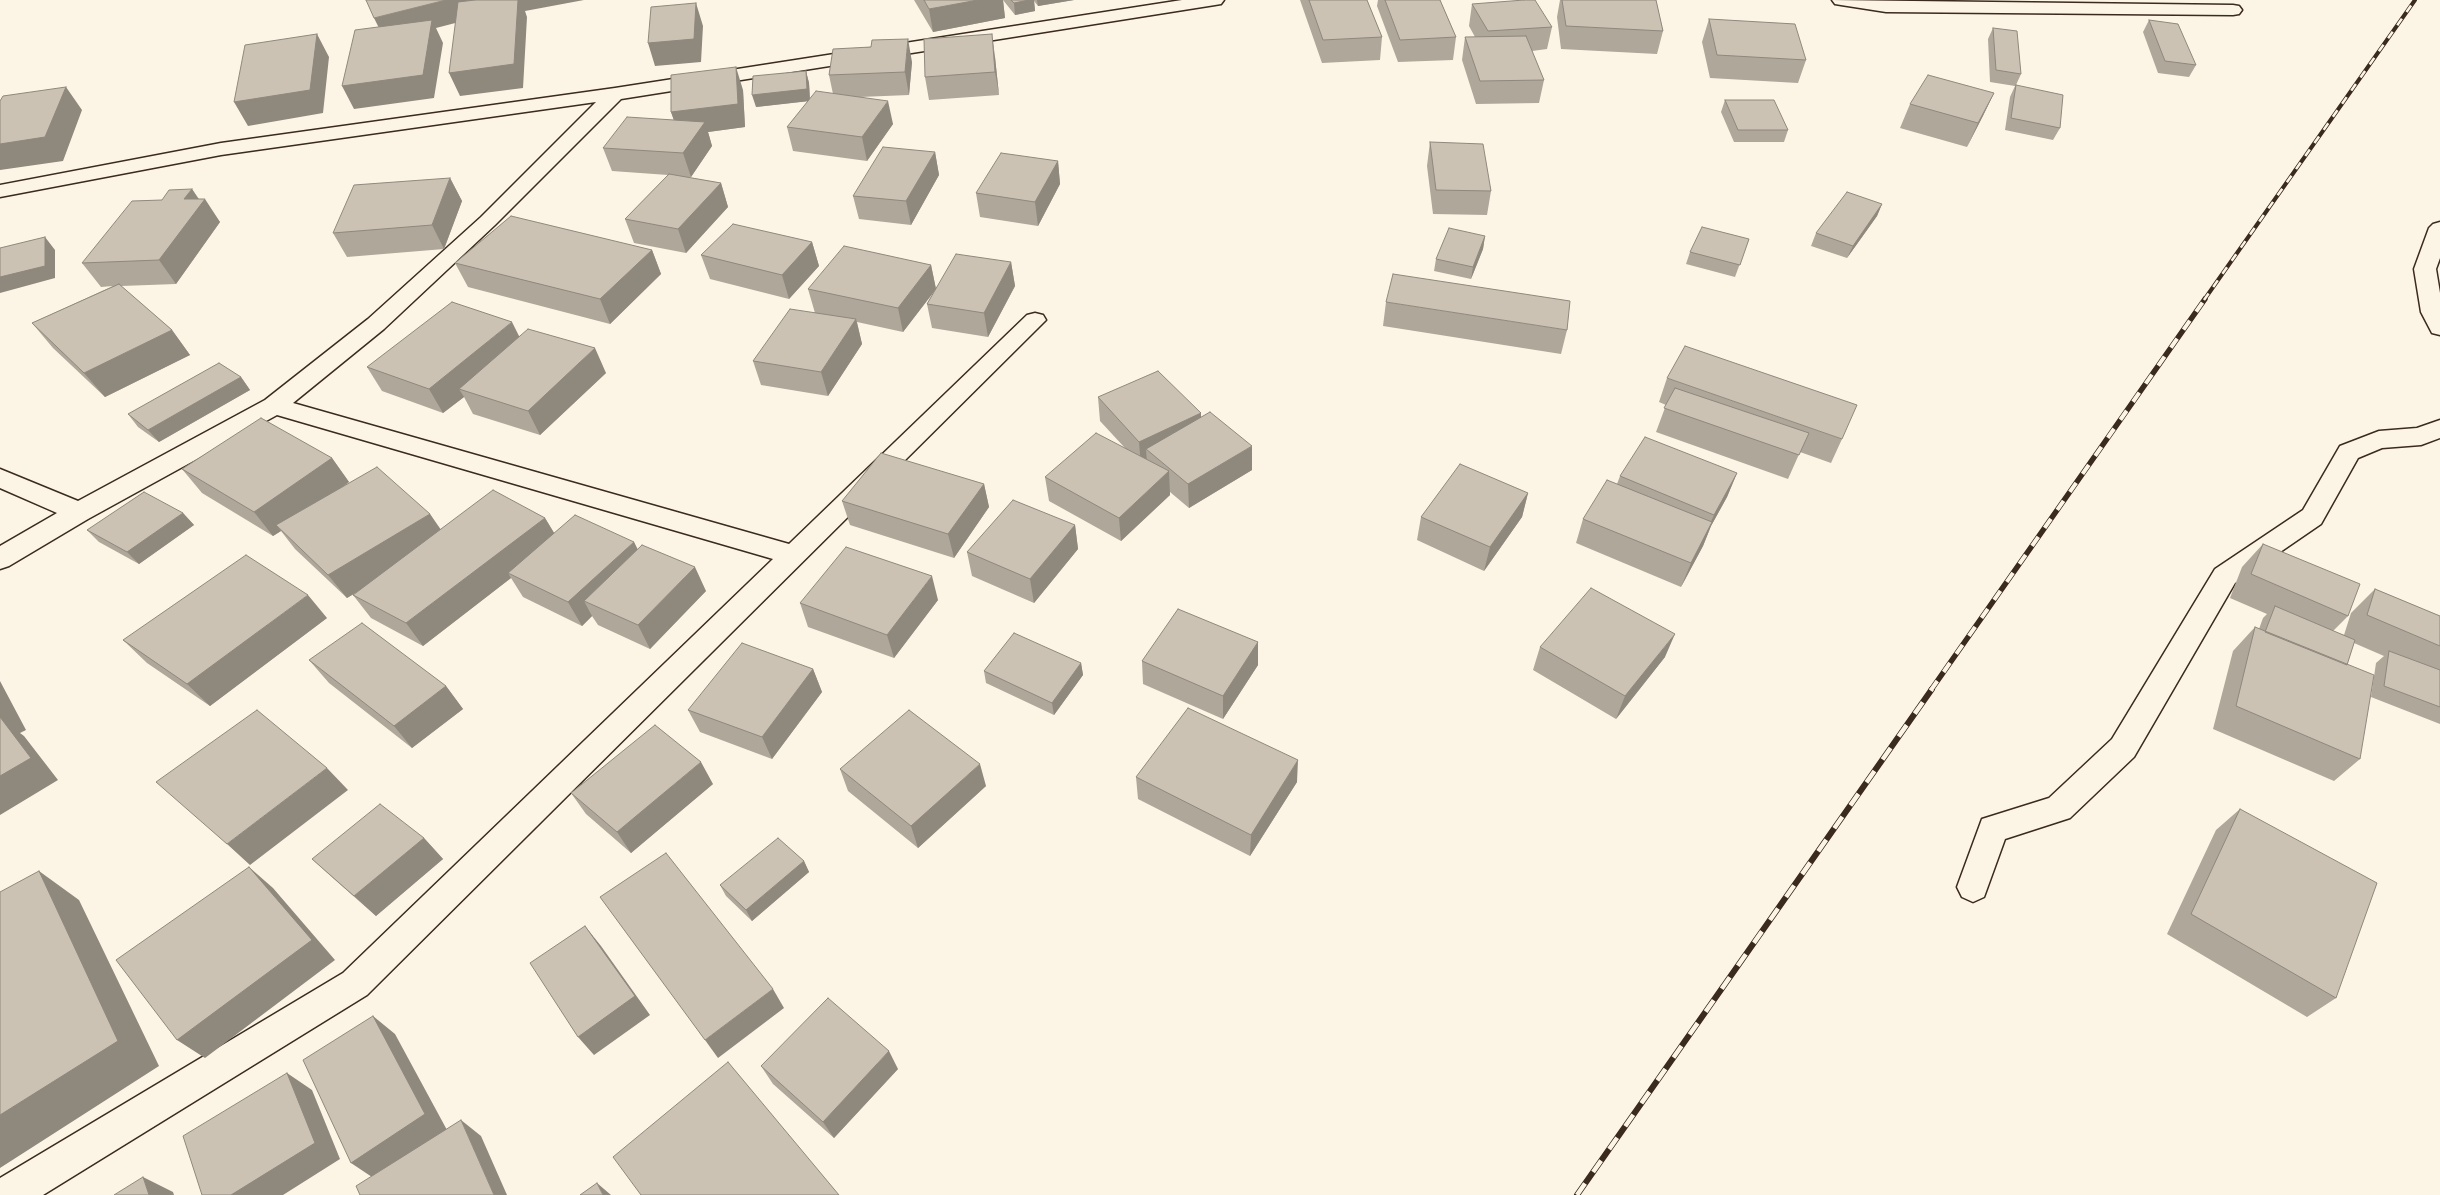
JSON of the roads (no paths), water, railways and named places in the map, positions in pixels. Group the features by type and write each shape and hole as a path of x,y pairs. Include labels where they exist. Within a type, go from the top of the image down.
{"street":[{"path":"0,191 221,149 615,94 1215,0"},
{"path":"1841,0 1886,7 2233,10"},
{"path":"0,559 79,512 274,406 376,324 488,221 615,94"},
{"path":"2440,228 2424,269 2432,312 2440,328"},
{"path":"8,1195 354,984 1036,320"},
{"path":"274,406 793,556"},
{"path":"1974,887 1992,829 2059,808 2123,748 2225,576 2312,517 2349,452 2379,440 2422,436 2440,428"},
{"path":"0,478 79,512"}],"railway":[{"path":"2204,300 2415,0"},
{"path":"1931,690 2205,299"},
{"path":"1577,1195 1932,689"}]}
